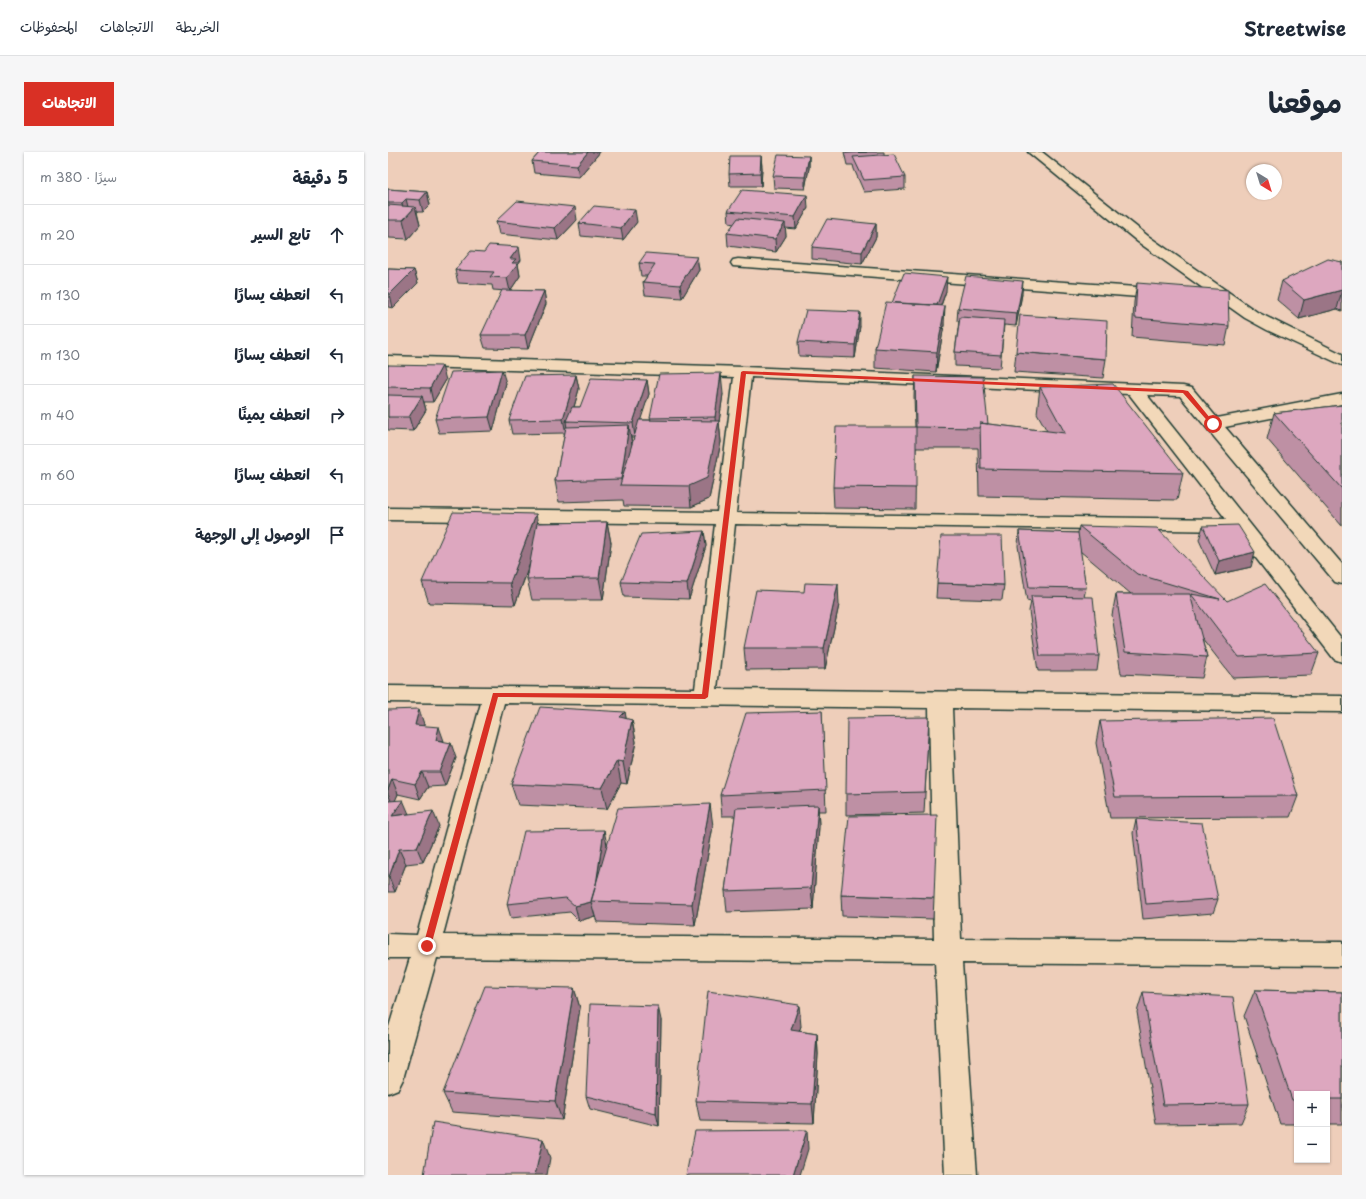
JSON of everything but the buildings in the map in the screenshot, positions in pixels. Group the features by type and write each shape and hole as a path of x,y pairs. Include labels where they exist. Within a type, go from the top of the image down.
{"street":[{"path":"1034,152 1143,239 1228,299 1268,325 1342,360"},
{"path":"738,263 1181,295"},
{"path":"1196,296 1228,299"},
{"path":"388,361 743,372 1186,392 1342,577"},
{"path":"705,697 743,372"},
{"path":"1134,389 1342,654"},
{"path":"1213,424 1342,399"},
{"path":"388,514 1241,525"},
{"path":"388,694 1342,704"},
{"path":"388,1078 427,946 495,695"},
{"path":"940,699 948,950 961,1175"},
{"path":"388,946 1342,954"}],"route":[{"path":"427,946 495,695 705,697 743,372 1183,391 1186,392 1213,424"}]}
